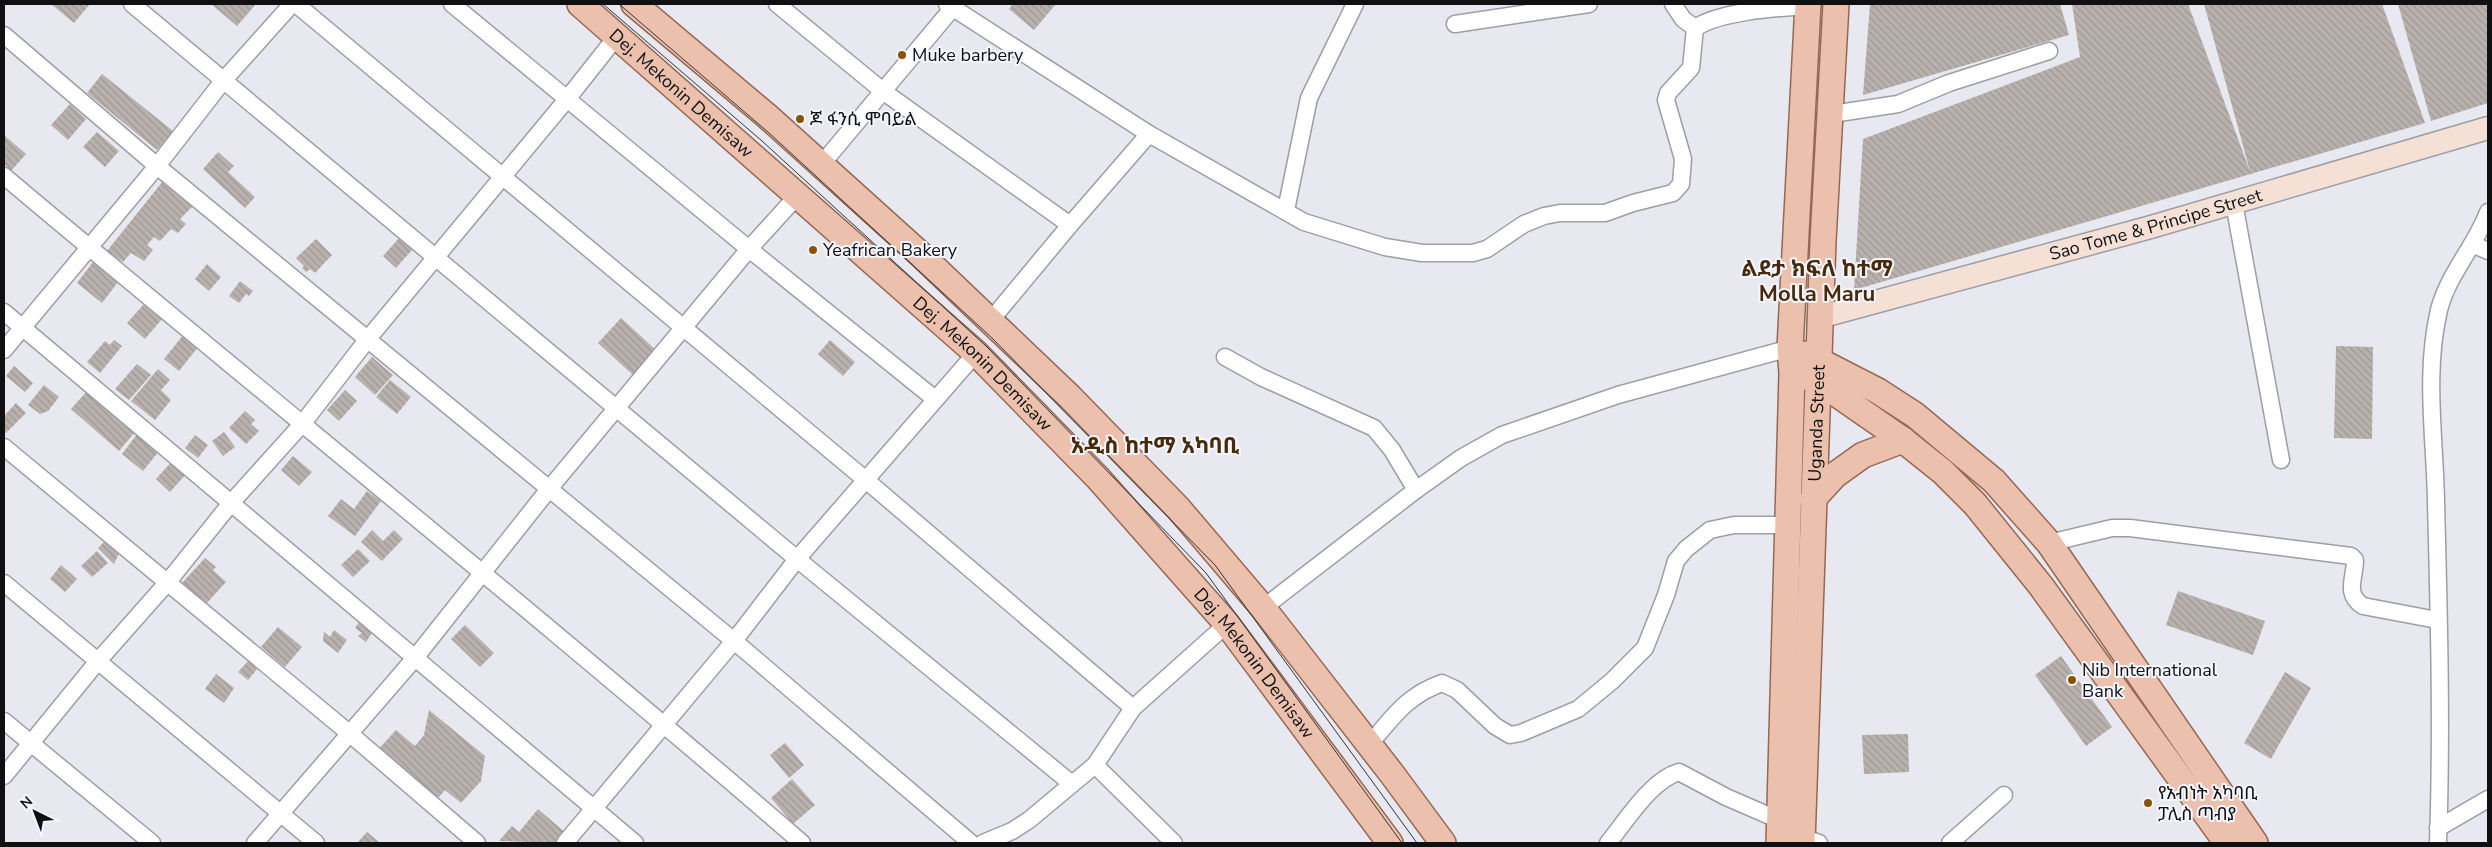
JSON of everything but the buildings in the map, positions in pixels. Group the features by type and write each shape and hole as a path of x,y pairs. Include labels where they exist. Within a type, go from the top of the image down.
{"main road":[{"name":"Dej. Mekonin Demisaw","path":"580,4 976,353 1098,478 1227,624 1390,843"},
{"name":"Uganda Street","path":"1796,837 1836,4"},
{"name":"Uganda Street","path":"1796,837 1788,525 1792,372 1790,348 1808,5"},
{"name":"Dej. Mekonin Demisaw","path":"642,6 821,165 991,320 1178,508 1263,608 1443,843"},
{"name":"Sao Tome & Principe Street","path":"1820,317 2026,262 2488,128"},
{"path":"1790,348 1943,472 1975,504 2013,549 2227,843"},
{"path":"1792,372 1819,370 1916,415 1994,480 2049,542 2255,843"},
{"path":"1813,499 1835,475 1863,455 1903,440"}],"street":[{"path":"132,4 616,409 1072,784"},
{"path":"4,350 157,166 223,81 292,4"},
{"path":"296,4 867,481 1133,708"},
{"path":"452,4 749,249 935,399"},
{"path":"778,4 884,92 1070,225"},
{"path":"1286,210 1309,98 1355,4"},
{"path":"1455,24 1589,4"},
{"path":"1673,4 1683,19 1695,28"},
{"path":"821,165 884,92 952,5 1149,134 1286,210 1304,222 1385,247 1422,253 1472,253 1487,249 1524,224 1544,216 1560,213 1604,213 1633,203 1674,193 1682,184 1683,160 1666,100 1668,93 1691,68 1695,28"},
{"path":"1695,28 1760,6 1808,5"},
{"path":"4,35 157,166 734,641 971,843"},
{"path":"4,776 98,661 167,583 231,503 303,423 367,340 568,98 617,36"},
{"path":"1832,114 1898,104 1949,83 2049,51"},
{"path":"991,320 1149,134"},
{"path":"4,176 664,724 802,843"},
{"path":"254,843 414,658 549,489 682,328 798,195"},
{"path":"2234,202 2281,460"},
{"path":"2438,836 2440,720 2436,491 2430,367 2439,309 2449,281 2472,244 2488,212"},
{"path":"2472,244 2488,251"},
{"path":"4,312 635,843"},
{"path":"1263,608 1416,490 1483,445 1536,422 1618,395 1790,348"},
{"path":"565,843 734,641 797,559 867,481 976,353"},
{"path":"1225,358 1261,377 1374,428 1392,450 1416,490"},
{"path":"4,447 348,733 477,843"},
{"path":"1369,745 1402,707 1422,690 1442,683 1457,690 1495,726 1510,735 1521,733 1578,709 1612,681 1645,648 1666,595 1676,561 1686,549 1710,530 1718,528 1734,525 1788,525"},
{"path":"2049,542 2091,532 2130,528 2351,556 2356,560 2351,594 2355,601 2363,606 2438,620"},
{"path":"4,583 316,843"},
{"path":"983,843 1012,831 1029,820 1095,765 1133,708 1227,624"},
{"path":"4,721 152,843"},
{"path":"1095,765 1174,843"},
{"path":"1608,843 1656,785 1669,775 1679,772 1796,837"},
{"path":"1950,843 2004,795"},
{"path":"2438,836 2488,800"}],"tram line":[{"path":"603,4 762,141 986,346 1206,573 1402,843"},
{"path":"619,4 769,133 992,338 1215,565 1417,843"}],"place":[{"name":"Muke barbery","path":"902,55"},
{"name":"ጆ ፋንሲ ሞባይል","path":"800,119"},
{"name":"Yeafrican Bakery","path":"813,250"},
{"name":"Nib International Bank","path":"2072,680"},
{"name":"የአብነት አካባቢ ፓሊስ ጣብያ","path":"2148,803"}],"district":[{"name":"ልደታ ክፍለ ከተማ Molla Maru","path":"1817,280"},
{"name":"አዲስ ከተማ አካባቢ","path":"1155,445"}]}
